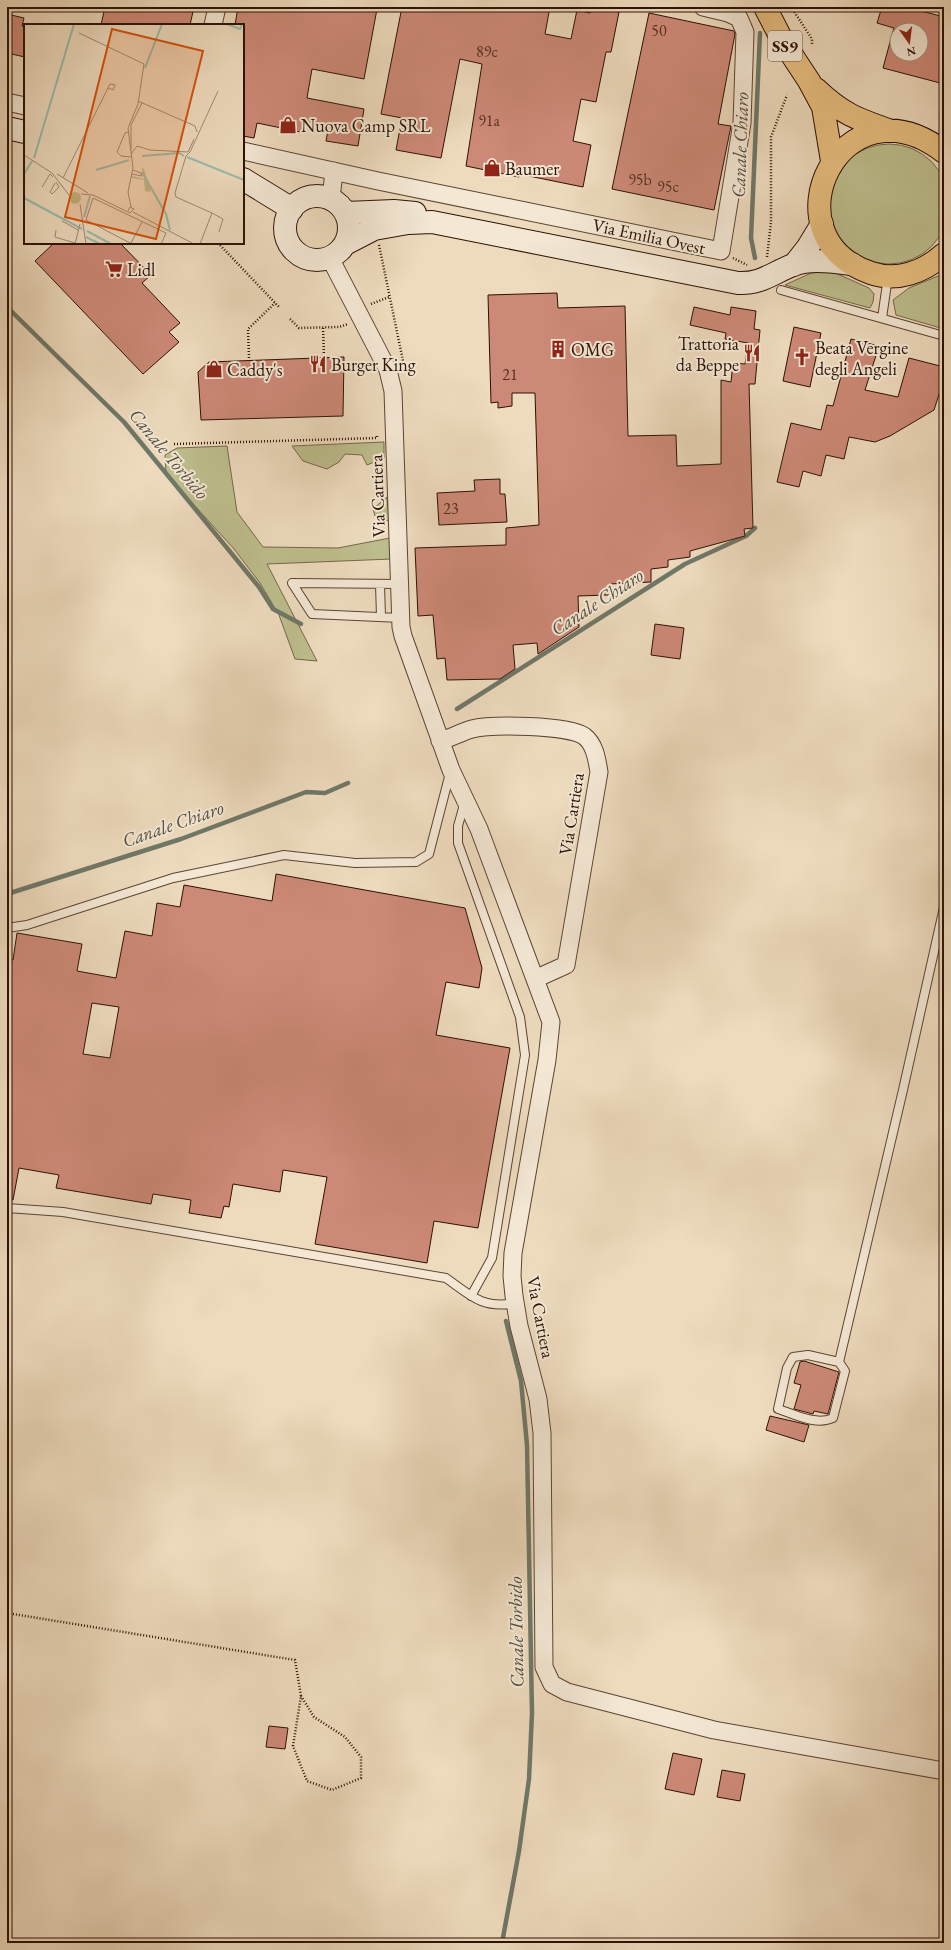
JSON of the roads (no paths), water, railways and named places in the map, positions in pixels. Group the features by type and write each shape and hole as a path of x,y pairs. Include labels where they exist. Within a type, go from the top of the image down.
{"main road":[{"name":"SS9","path":"765,7 782,40 809,81"},
{"path":"809,81 831,103 847,114 891,130 917,135 929,140 944,152"},
{"path":"809,81 823,107 832,161"},
{"path":"7,128 24,132"},
{"path":"891,130 874,133 858,139 844,149 832,161 820,192 819,208 822,224 833,247 852,264 869,272 888,276 901,276 935,266 944,254"},
{"path":"244,180 292,209"},
{"path":"320,197 338,206 349,223 349,234 338,251 320,260 309,259 300,255 292,248 287,238 285,228 287,218 292,209 300,202 310,198 320,197"},
{"name":"Via Emilia Ovest","path":"338,206 418,214 432,222"},
{"name":"Via Emilia Ovest","path":"338,251 374,229 408,223 432,222 728,282 762,276"},
{"path":"794,265 808,247 822,224"},
{"path":"762,276 794,265 827,262 852,264"}],"street":[{"path":"213,24 217,7"},
{"name":"Via Emilia Ovest","path":"244,151 720,251 742,123 745,32 739,18 728,13 703,7"},
{"path":"7,102 24,106"},
{"path":"334,171 338,206"},
{"name":"Via Cartiera","path":"338,251 388,370 393,392 401,618 403,636 451,770 479,830 550,1017 551,1034 513,1253 512,1276 519,1326 538,1399 542,1433 544,1667 552,1684 567,1692 714,1730 944,1771"},
{"name":"Via Cartiera","path":"440,741 471,729 526,727 571,731 584,736 596,754 599,772 566,965 535,979"}],"lane":[{"path":"762,276 882,318 944,336"},
{"path":"882,318 888,276"},
{"path":"400,584 292,584 312,614 401,618"},
{"path":"380,584 381,617"},
{"path":"7,928 27,925 173,878 284,854 355,863 416,862 429,854 451,770"},
{"path":"465,799 458,826 458,843 520,1017 524,1055 492,1258 471,1296"},
{"path":"839,1362 808,1355 793,1357 787,1368 778,1409 819,1421 827,1421 833,1418 845,1371 839,1362 900,1105 944,907"},
{"path":"7,1208 63,1212 446,1278 471,1296 492,1306 516,1303"}],"waterway":[{"name":"Canale Chiaro","path":"755,258 751,238 760,33"},
{"name":"Canale Torbido","path":"7,307 124,422 259,587 273,609 301,624"},
{"name":"Canale Chiaro","path":"457,709 685,564 746,536 755,528"},
{"name":"Canale Chiaro","path":"7,894 181,839 306,792 325,793 348,783"},
{"name":"Canale Torbido","path":"502,1943 519,1851 529,1779 532,1713 527,1445 521,1381 506,1321"}],"place":[{"name":"Nuova Camp SRL","path":"288,125"},
{"name":"Baumer","path":"492,168"},
{"name":"Lidl","path":"114,269"},
{"name":"OMG","path":"558,349"},
{"name":"Trattoria da Beppe","path":"752,353"},
{"name":"Beata Vergine degli Angeli","path":"802,357"},
{"name":"Burger King","path":"318,364"},
{"name":"Caddy's","path":"214,369"}]}
